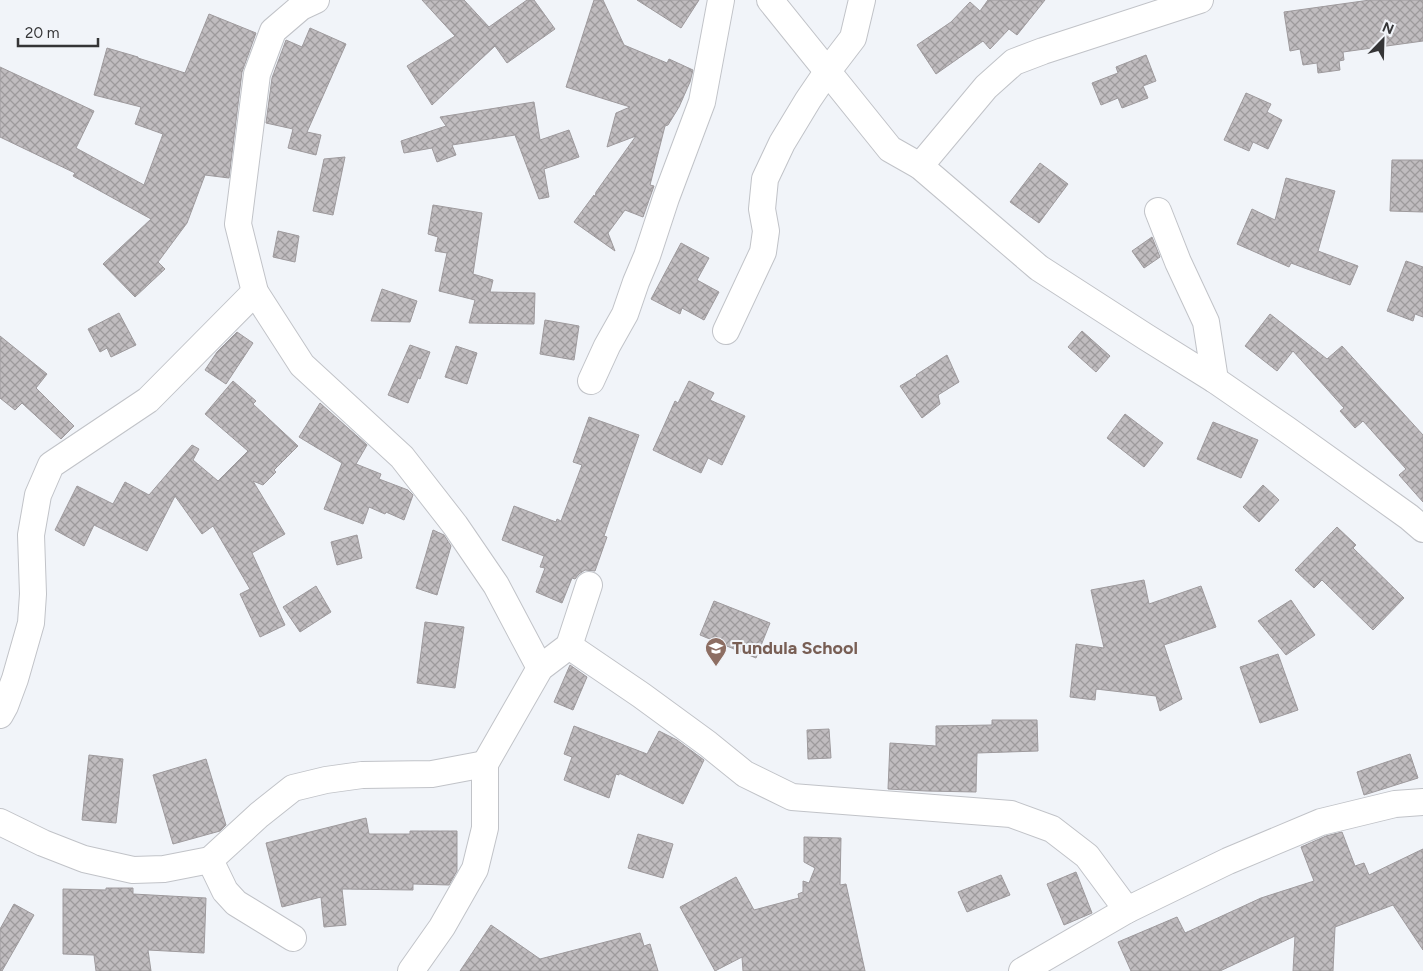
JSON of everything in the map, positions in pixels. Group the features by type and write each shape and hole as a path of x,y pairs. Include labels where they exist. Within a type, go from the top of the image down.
{"street":[{"path":"591,381 607,346 625,314 702,102 721,0"},
{"path":"770,0 890,149 920,166 1039,268 1215,380 1418,517"},
{"path":"726,331 763,252 766,231 762,209 766,179 782,143 827,72 853,38 862,0"},
{"path":"920,166 986,87 1014,62 1044,50 1200,0"},
{"path":"305,2 273,31 257,74 238,224 255,292 302,365 402,457 455,525 496,585 540,668"},
{"path":"1158,211 1178,262 1206,322 1215,380"},
{"path":"0,714 15,680 31,623 31,535 38,495 51,465 148,400 255,292"},
{"path":"411,971 442,927 475,869 486,828 485,764 540,668 569,646 589,585"},
{"path":"569,646 648,700 746,774 792,797 1011,814 1052,830 1087,856 1126,910"},
{"path":"0,822 84,859 133,870 164,869 210,860 259,815 293,788 326,780 362,775 432,774 485,764"},
{"path":"1022,971 1126,910 1228,861 1321,822 1395,804 1423,802"},
{"path":"210,860 225,891 236,903 293,938"}],"building":[{"path":"422,0 464,0 489,27 527,0 534,0 555,29 507,63 495,46 432,105 407,66 455,36"},
{"path":"594,0 603,0 624,45 667,63 669,59 693,70 679,107 668,125 665,126 650,185 654,186 643,217 625,210 608,233 615,251 574,222 594,195 595,197 596,192 636,136 607,147 616,113 630,107 566,87"},
{"path":"637,0 699,0 681,28"},
{"path":"988,0 1045,0 1017,35 1009,29 990,49 983,41 936,74 917,45 951,22 970,2 980,11"},
{"path":"1370,0 1423,0 1423,41 1343,52 1344,60 1339,61 1340,70 1318,73 1317,63 1303,65 1300,49 1290,51 1284,12"},
{"path":"209,14 256,33 242,72 229,178 205,175 187,223 158,262 165,269 135,297 103,264 151,219 73,176 75,173 0,137 0,67 94,111 76,148 144,185 163,134 135,124 141,107 94,95 107,48 185,73"},
{"path":"310,28 346,44 307,132 321,135 316,155 288,148 293,129 266,123 272,78 286,40 302,47"},
{"path":"1146,55 1156,81 1143,86 1148,98 1122,108 1118,98 1101,105 1092,83 1118,73 1116,67"},
{"path":"1246,93 1271,104 1267,112 1282,120 1268,149 1253,142 1249,151 1224,140"},
{"path":"534,102 540,140 569,130 579,157 544,169 549,197 539,199 515,135 452,145 456,155 437,162 432,148 404,153 401,141 446,126 440,117"},
{"path":"345,157 333,215 313,211 324,159"},
{"path":"1392,160 1423,160 1423,212 1390,211"},
{"path":"1040,163 1068,184 1039,223 1010,202"},
{"path":"1286,178 1335,191 1318,251 1358,266 1350,285 1291,263 1289,267 1237,244 1252,209 1275,220"},
{"path":"433,205 482,213 473,274 493,280 490,292 535,293 534,324 469,323 475,300 439,291 447,253 435,251 438,237 428,234"},
{"path":"278,231 299,236 295,262 273,257"},
{"path":"1152,237 1160,257 1144,268 1132,251"},
{"path":"681,243 709,258 697,280 719,292 704,320 682,308 680,314 651,299"},
{"path":"1406,261 1423,267 1423,317 1415,314 1413,321 1387,311"},
{"path":"382,289 417,301 410,322 371,321"},
{"path":"119,313 136,345 111,357 107,348 100,352 88,329"},
{"path":"1270,314 1327,359 1342,346 1423,435 1423,502 1399,475 1406,469 1363,421 1355,428 1340,411 1344,408 1293,351 1277,371 1245,346"},
{"path":"545,320 579,326 574,360 540,354"},
{"path":"1082,331 1110,356 1096,372 1068,347"},
{"path":"237,332 253,343 226,384 205,370 217,352"},
{"path":"0,336 47,374 36,388 74,426 61,439 22,403 15,410 0,398"},
{"path":"410,345 430,352 420,379 418,378 408,403 388,395"},
{"path":"456,346 477,353 467,384 445,377"},
{"path":"947,355 959,382 938,395 940,404 922,418 900,386"},
{"path":"233,381 256,401 253,404 298,446 274,470 276,472 263,485 253,481 285,534 252,553 285,625 260,637 240,594 250,589 213,526 202,534 175,496 147,551 94,525 84,546 55,530 77,486 113,504 125,482 149,495 192,445 199,449 193,460 218,481 248,451 205,414"},
{"path":"689,381 714,393 710,400 745,416 722,465 708,458 701,473 653,450 675,401 678,403"},
{"path":"320,403 367,445 356,464 381,474 379,479 408,490 413,495 404,520 369,507 363,524 324,509 342,463 299,437"},
{"path":"1125,414 1163,443 1144,467 1107,438"},
{"path":"589,417 639,435 604,536 607,537 595,571 585,570 575,579 572,578 562,603 536,592 545,568 540,567 544,556 502,540 514,506 556,522 557,519 561,521 582,465 573,462"},
{"path":"1213,422 1258,440 1241,478 1197,459"},
{"path":"1263,485 1279,500 1259,522 1243,507"},
{"path":"1337,527 1356,545 1353,548 1404,598 1373,630 1322,580 1314,588 1295,570"},
{"path":"433,530 444,535 451,546 437,595 416,588"},
{"path":"357,535 362,558 337,565 331,542"},
{"path":"1144,580 1149,604 1201,586 1216,627 1164,645 1182,699 1160,711 1156,696 1096,689 1095,700 1070,697 1076,644 1104,648 1091,590"},
{"path":"316,586 331,612 300,632 283,607"},
{"path":"1291,600 1315,635 1286,655 1258,621"},
{"path":"714,601 770,623 756,658 700,635"},
{"path":"425,622 464,627 455,688 417,683"},
{"path":"1278,654 1298,710 1260,723 1240,667"},
{"path":"570,665 587,677 573,710 554,702"},
{"path":"992,720 1037,720 1038,751 977,753 976,792 888,789 890,743 936,746 936,726 992,725"},
{"path":"574,726 647,754 659,731 677,740 704,760 683,804 619,773 619,775 616,774 609,798 564,780 572,757 564,754"},
{"path":"829,729 831,758 808,759 807,730"},
{"path":"1410,754 1418,778 1364,795 1357,772"},
{"path":"89,755 123,759 116,823 82,820"},
{"path":"206,759 226,825 220,831 173,844 153,775"},
{"path":"366,818 369,834 410,834 410,831 457,831 457,871 449,885 413,884 413,890 342,889 346,925 324,927 321,897 282,907 266,843"},
{"path":"1342,832 1355,866 1364,863 1369,875 1423,849 1423,950 1393,905 1335,927 1333,971 1293,971 1295,936 1220,971 1131,971 1118,942 1177,917 1185,933 1261,898 1314,881 1301,847 1326,836"},
{"path":"638,834 673,844 663,878 628,868"},
{"path":"804,837 841,838 840,885 846,884 865,971 743,971 742,957 715,971 680,907 736,877 754,910 799,898 798,894 803,892 803,881 809,883 815,868 804,862"},
{"path":"1076,872 1092,913 1064,925 1047,884"},
{"path":"1001,875 1010,895 967,912 958,892"},
{"path":"106,888 133,888 133,894 206,898 204,953 148,950 151,971 96,971 94,955 63,954 63,889 106,890"},
{"path":"14,904 34,915 2,971 0,971 0,929"},
{"path":"491,925 540,959 640,933 644,946 650,944 658,971 460,971"}],"place":[{"name":"Tundula School","path":"716,667"}]}
